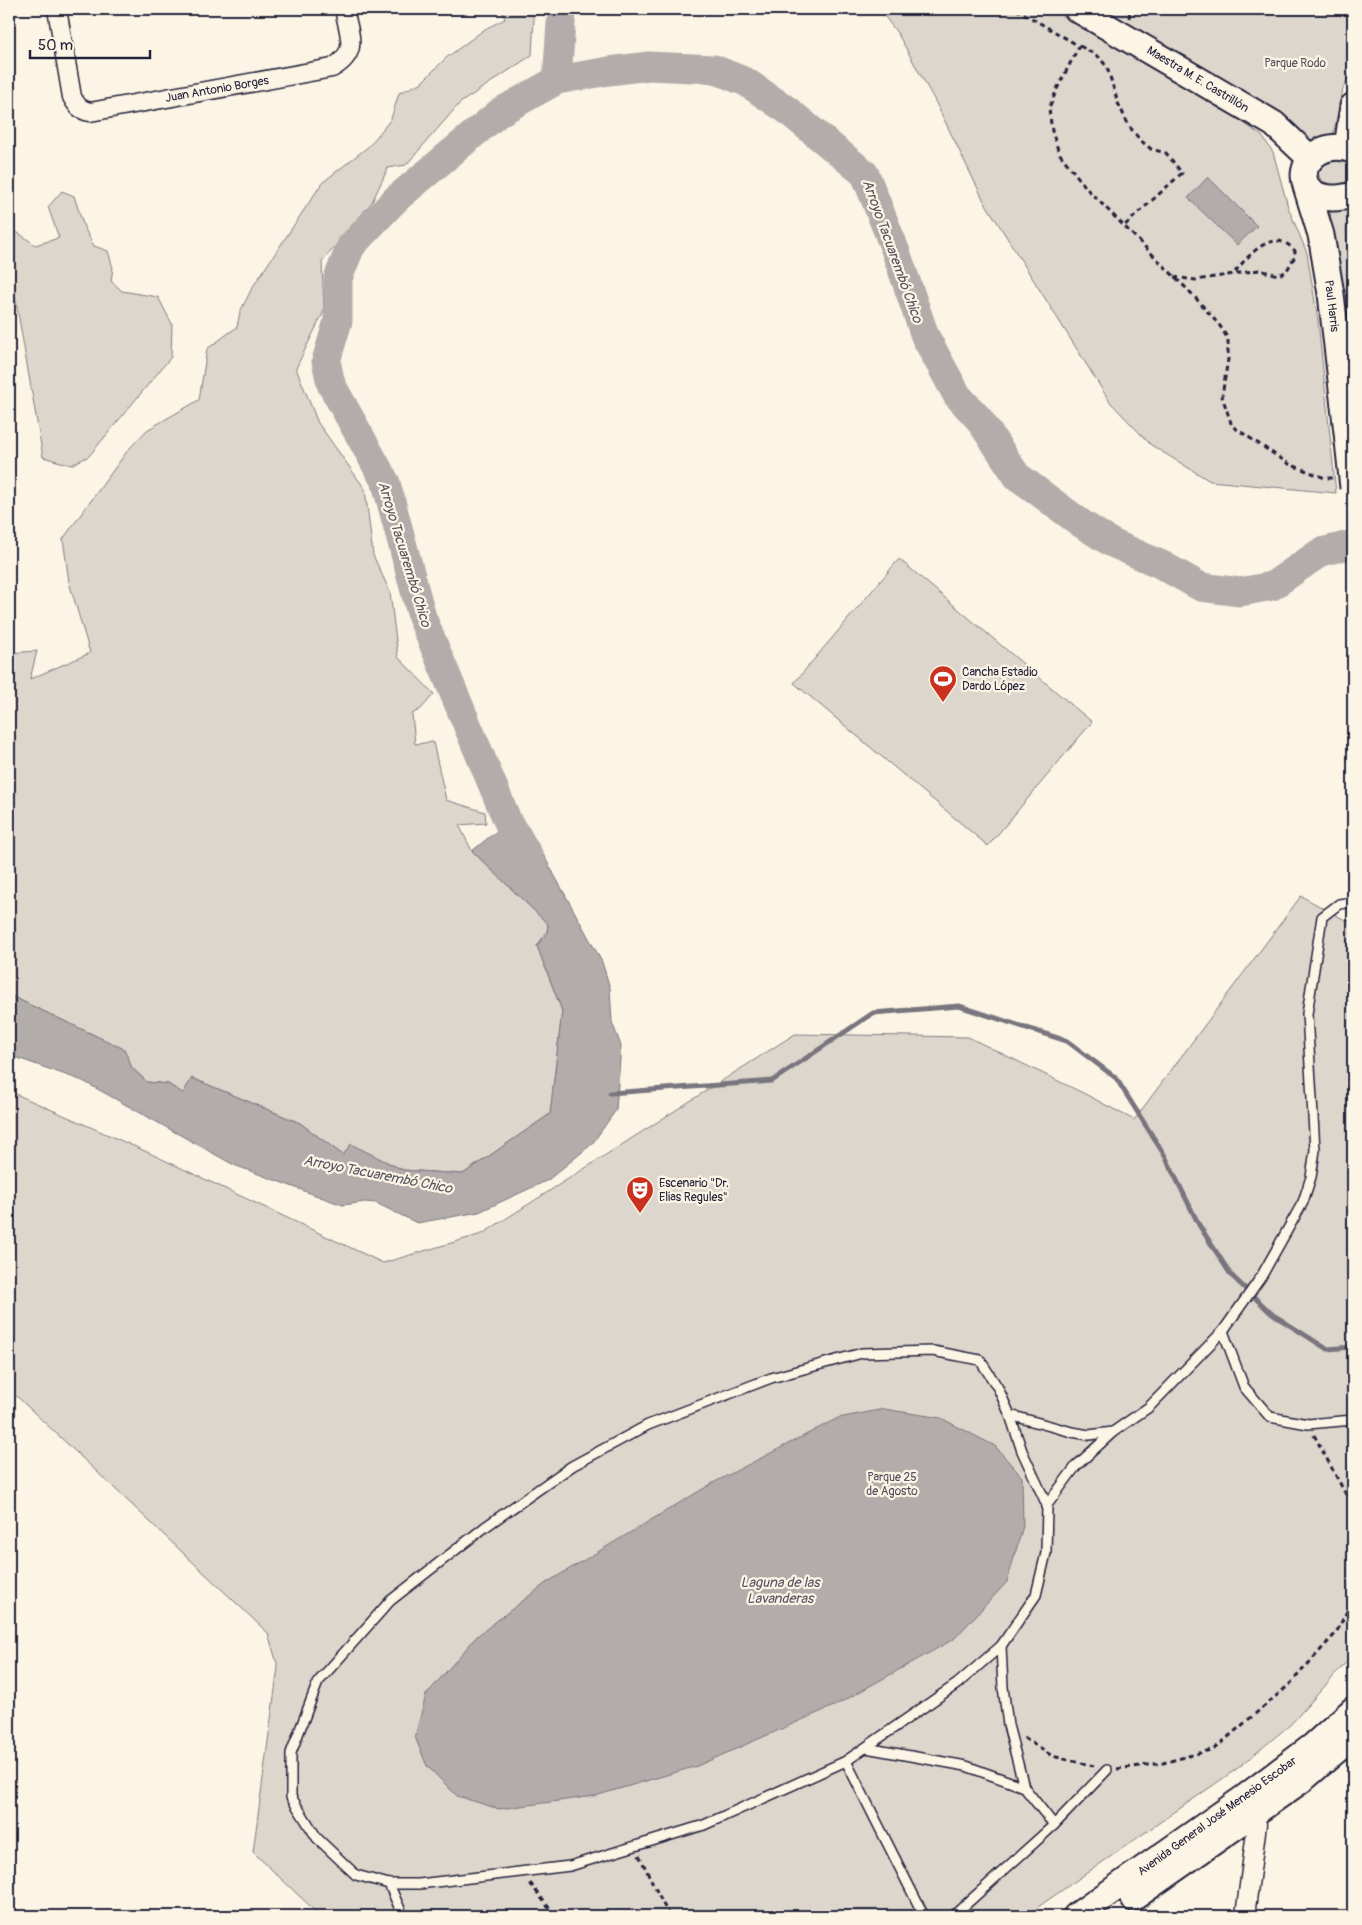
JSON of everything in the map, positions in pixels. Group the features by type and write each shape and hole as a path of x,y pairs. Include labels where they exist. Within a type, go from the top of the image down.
{"main road":[{"name":"Maestra M. E. Castrillón","path":"1077,9 1274,124 1311,159"},
{"path":"1353,106 1350,149 1327,150 1311,159 1304,170 1306,186 1313,192 1322,196 1338,197 1353,195"},
{"name":"Paul Harris","path":"1306,186 1321,235 1330,294 1348,441 1344,483"},
{"name":"Avenida General José Menesio Escobar","path":"1106,1916 1249,1806 1353,1710"},
{"name":"Avenida General José Menesio Escobar","path":"1076,1916 1249,1806 1303,1779 1353,1736"}],"street":[{"name":"Juan Antonio Borges","path":"57,9 72,97 82,110 90,112 332,68 348,56 351,46 344,9"},
{"path":"1245,1916 1257,1824 1249,1806"}],"lane":[{"path":"1047,1505 1076,1466 1113,1432 1149,1407 1222,1331 1261,1277 1303,1202 1311,1177 1315,1150 1307,1014 1322,917 1339,904 1353,902"},
{"path":"1222,1331 1244,1387 1270,1417 1308,1424 1353,1420"},
{"path":"933,1351 980,1360 998,1388 1022,1451 1047,1505 1046,1553 1036,1596 1001,1646 957,1684 846,1761 704,1825 570,1866 419,1884 388,1884 356,1875 317,1838 291,1798 292,1753 318,1682 390,1601 485,1527 572,1466 648,1425 771,1378 862,1353 933,1351"},
{"path":"1010,1416 1089,1435 1113,1432"},
{"path":"1001,1646 1003,1688 1008,1725 1024,1787 1054,1825"},
{"path":"866,1748 966,1766 1024,1787"},
{"path":"846,1761 924,1916"},
{"path":"953,1916 1054,1825 1107,1770"},
{"path":"388,1884 403,1916"}],"path":[{"path":"1016,9 1099,57 1107,67 1118,103 1129,126 1140,140 1151,149 1166,153 1182,173 1124,226"},
{"path":"1080,46 1057,90 1050,109 1052,131 1059,153 1088,190 1194,296 1228,338 1228,359 1222,396 1232,426 1289,464 1344,483"},
{"path":"1174,277 1196,280 1234,272 1259,270 1278,275 1286,272 1294,258 1295,251 1290,246 1280,242 1268,242 1258,247 1234,272"},
{"path":"1308,1424 1350,1502 1353,1512"},
{"path":"1008,1725 1022,1737 1052,1756 1107,1770 1163,1764 1214,1749 1289,1684 1336,1633 1353,1599"},
{"path":"634,1846 670,1916"},
{"path":"522,1872 555,1916"}],"green space":[{"path":"502,9 525,9 534,18 532,55 460,103 406,165 388,168 372,202 322,262 324,311 296,368 318,423 365,489 373,555 390,592 398,657 434,694 421,709 412,714 415,744 433,742 446,800 485,812 486,823 459,825 472,851 548,924 547,932 537,946 562,1011 550,1114 463,1174 403,1170 351,1145 343,1155 300,1123 192,1078 183,1094 168,1084 147,1082 132,1068 124,1049 9,995 9,653 37,651 30,679 90,653 69,582 63,539 128,450 147,430 199,400 207,349 237,327 240,312 252,288 322,183 369,146 391,119 399,93 421,83 446,58 485,29 505,19"},
{"path":"879,9 1050,9 1234,116 1262,136 1273,152 1288,207 1307,253 1318,321 1336,493 1210,481 1151,445 1110,402 984,201 935,101 898,34"},
{"name":"Parque Rodo","path":"1096,9 1353,9 1352,69 1343,89 1332,140 1313,146"},
{"path":"1328,162 1348,162 1353,166 1353,182 1337,185 1321,180 1317,171"},
{"path":"62,191 74,196 84,227 94,246 108,251 113,268 111,281 122,291 158,297 172,324 171,357 89,456 71,465 43,457 9,261 9,229 20,234 35,245 59,238 48,207"},
{"path":"1351,206 1346,230 1350,289 1339,291 1330,211 1332,208"},
{"path":"1350,291 1353,322 1353,407 1340,292"},
{"name":"Cancha Estadio Dardo López","path":"899,559 1092,722 988,846 794,683"},
{"name":"Parque 25 de Agosto","path":"1301,896 1345,920 1353,922 1353,1651 1350,1658 1291,1724 1238,1768 1025,1916 313,1916 315,1911 253,1852 278,1667 268,1633 9,1389 9,1091 147,1152 383,1263 482,1234 795,1034 968,1037 1134,1120"}],"water":[{"path":"1208,177 1257,226 1237,245 1188,198"},
{"path":"508,822 528,827 602,962 610,988 612,1022 621,1046 616,1110 592,1144 548,1180 479,1212 417,1223 376,1203 365,1202 343,1205 234,1165 83,1081 9,1055 9,995 124,1049 132,1068 147,1082 168,1084 183,1093 192,1078 300,1123 343,1155 351,1144 403,1170 463,1174 550,1114 562,1011 537,946 547,932 548,924 472,851"},
{"name":"Laguna de las Lavanderas","path":"884,1409 941,1418 995,1446 1022,1477 1023,1526 1007,1582 954,1639 836,1705 697,1766 595,1796 499,1809 457,1796 427,1766 415,1737 426,1695 477,1636 546,1583 711,1484 838,1418"}],"waterway":[{"path":"557,80 562,9"},
{"name":"Arroyo Tacuarembó Chico","path":"529,856 508,822 422,617 386,483 331,384 326,361 338,321 338,278 351,246 396,199 500,112 557,80 649,66 714,69 746,82 787,110 865,174 896,252 925,336 957,395 979,419 1017,476 1082,524 1112,543 1162,565 1201,587 1240,592 1272,586 1321,552 1353,544"},
{"path":"610,1093 772,1081 873,1013 959,1006 1067,1041 1116,1078 1165,1156 1199,1225 1231,1275 1272,1314 1327,1349 1353,1347"}],"place":[{"name":"Cancha Estadio Dardo López","path":"943,703"},
{"name":"Escenario \"Dr. Elias Regules\"","path":"640,1214"}]}
